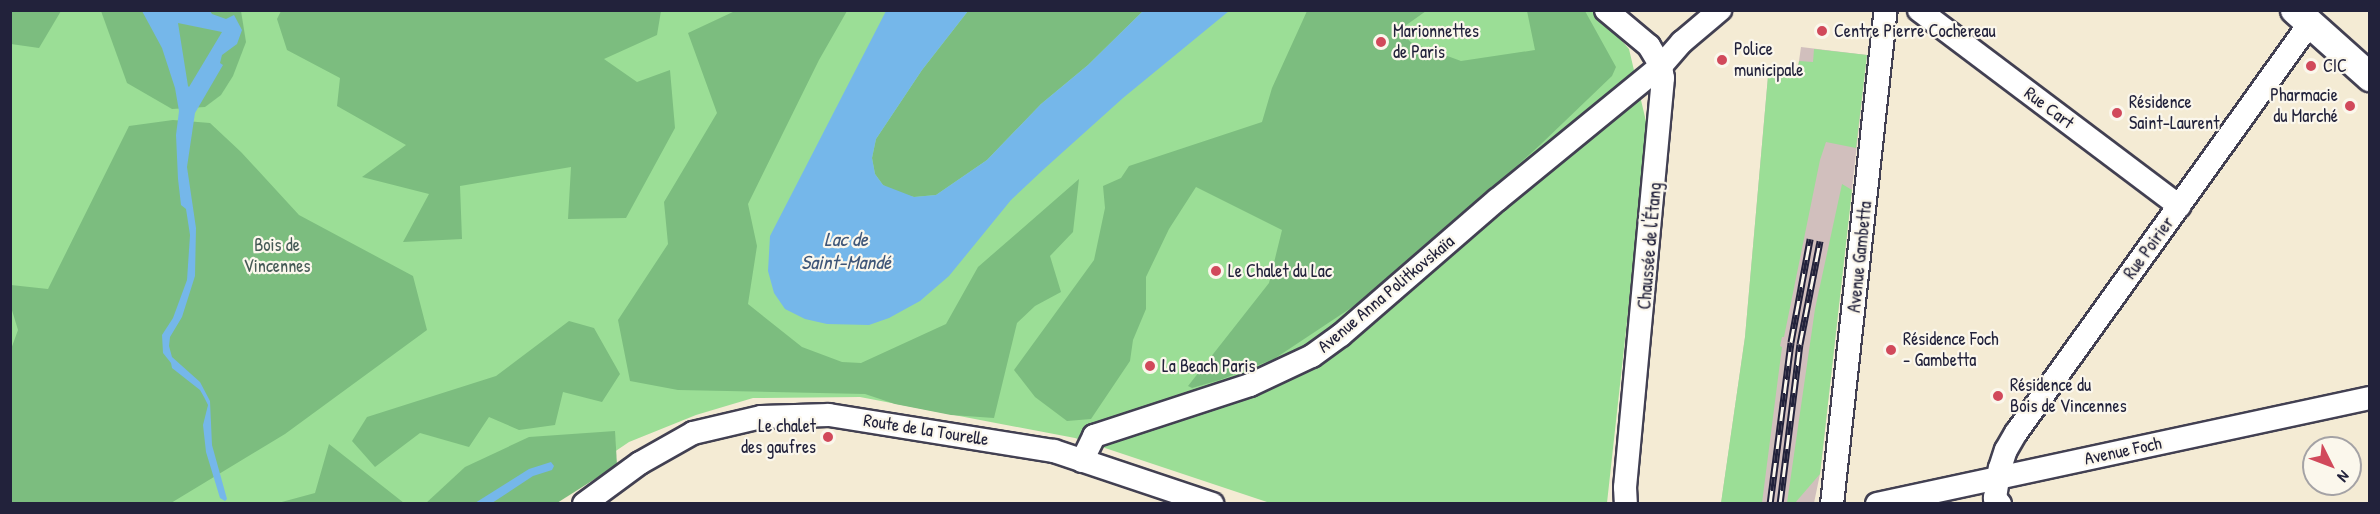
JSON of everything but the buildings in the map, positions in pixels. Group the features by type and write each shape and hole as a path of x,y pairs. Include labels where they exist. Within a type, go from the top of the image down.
{"main road":[{"path":"2302,17 2370,77"}],"street":[{"name":"Chaussée de l'Étang","path":"1606,10 1648,46 1660,66 1664,94 1625,487 1626,504"},
{"name":"Avenue Anna Politkovskaïa","path":"1082,461 1094,436 1250,385 1312,356 1341,335 1497,201 1660,66 1682,42 1720,10"},
{"name":"Avenue Gambetta","path":"1832,504 1886,10"},
{"name":"Rue Cart","path":"1919,10 2179,206"},
{"name":"Rue Poirier","path":"1998,478 2006,450 2016,433 2179,206 2302,17"},
{"name":"Avenue Foch","path":"1877,504 2370,398"},
{"name":"Route de la Tourelle","path":"584,504 640,463 693,433 761,417 829,415 1048,450 1212,504"},
{"path":"1998,478 1995,498 2000,504"}],"shaded area":[{"path":"1801,47 1867,55 1820,474 1814,503 1721,504 1745,337 1769,65 1798,68"}],"green space":[{"path":"11,10 61,11 39,48 11,44"},
{"name":"Bois de Vincennes","path":"10,11 1596,11 1629,49 1648,130 1607,503 1270,503 1075,438 860,397 753,398 696,415 629,442 539,503 11,503"},
{"path":"101,11 241,11 246,42 233,76 221,95 205,107 172,109 127,83"},
{"path":"281,11 661,11 657,35 604,59 637,82 670,70 675,128 626,218 568,219 571,167 460,186 462,239 403,242 429,194 362,177 406,145 337,106 340,78 287,50 277,19"},
{"path":"735,11 847,11 819,60 748,204 757,246 748,304 802,347 842,362 861,363 946,324 978,267 1079,179 1073,232 1050,256 1061,292 1035,306 1017,323 994,418 951,415 895,404 865,394 678,390 630,381 618,320 668,244 664,202 717,113 688,33"},
{"path":"968,11 1143,11 1088,65 1041,104 987,160 936,195 914,197 895,192 883,185 875,174 872,158 876,139 922,70"},
{"path":"1307,11 1426,11 1398,31 1412,43 1461,61 1535,50 1527,11 1585,11 1616,67 1612,76 1540,145 1381,288 1274,359 1192,388 1188,386 1269,283 1282,230 1196,187 1169,229 1146,277 1146,309 1133,340 1130,361 1091,419 1067,421 1035,397 1014,370 1094,260 1105,208 1103,186 1121,178 1129,166 1262,122 1272,88"},
{"path":"1814,49 1867,55 1856,148 1826,142 1820,160 1784,337 1782,337 1780,346 1782,347 1762,503 1721,503 1745,337 1769,65 1798,68 1799,61 1813,62"},
{"path":"173,120 210,123 241,152 299,215 413,276 427,330 285,434 171,503 11,504 10,352 18,330 11,307 11,285 48,289 129,126"},
{"path":"1842,184 1852,190 1820,474 1795,503 1787,503 1815,309"},
{"path":"569,321 594,328 620,374 602,402 563,392 555,425 519,430 489,417 469,447 420,433 375,467 352,441 367,417 496,376"},
{"path":"615,431 617,465 557,503 425,504 465,467 529,437"},
{"path":"329,444 404,503 278,503 315,493"}],"water":[{"path":"142,11 210,11 226,19 234,15 242,30 237,44 222,55 220,63 223,65 195,113 187,167 196,228 195,276 182,317 170,337 169,346 172,357 200,382 210,401 212,445 227,499 225,501 220,498 206,452 203,425 208,405 200,390 172,368 163,353 162,335 173,318 187,280 190,235 186,209 181,205 178,179 176,135 179,111 175,88 162,48","holes":["178,23 222,32 189,87"]},
{"name":"Lac de Saint-Mandé","path":"886,11 968,11 922,70 876,139 872,158 875,174 883,185 914,197 936,195 987,160 1041,104 1088,65 1143,11 1229,11 1123,98 1044,169 1011,200 949,276 920,301 889,318 869,325 827,324 805,319 785,309 774,293 768,271 770,236"},
{"path":"551,462 554,466 552,470 533,476 492,503 475,503 529,469"}],"railway":[{"path":"1770,504 1791,342 1810,239"},
{"path":"1780,504 1800,344 1820,241"}],"place":[{"name":"Centre Pierre Cochereau","path":"1822,31"},
{"name":"Marionnettes de Paris","path":"1381,42"},
{"name":"Police municipale","path":"1722,60"},
{"name":"CIC","path":"2311,66"},
{"name":"Pharmacie du Marché","path":"2350,106"},
{"name":"Résidence Saint-Laurent","path":"2117,113"},
{"name":"Le Chalet du Lac","path":"1216,271"},
{"name":"Résidence Foch - Gambetta","path":"1891,350"},
{"name":"La Beach Paris","path":"1150,366"},
{"name":"Résidence du Bois de Vincennes","path":"1998,396"},
{"name":"Le chalet des gaufres","path":"828,437"}]}
